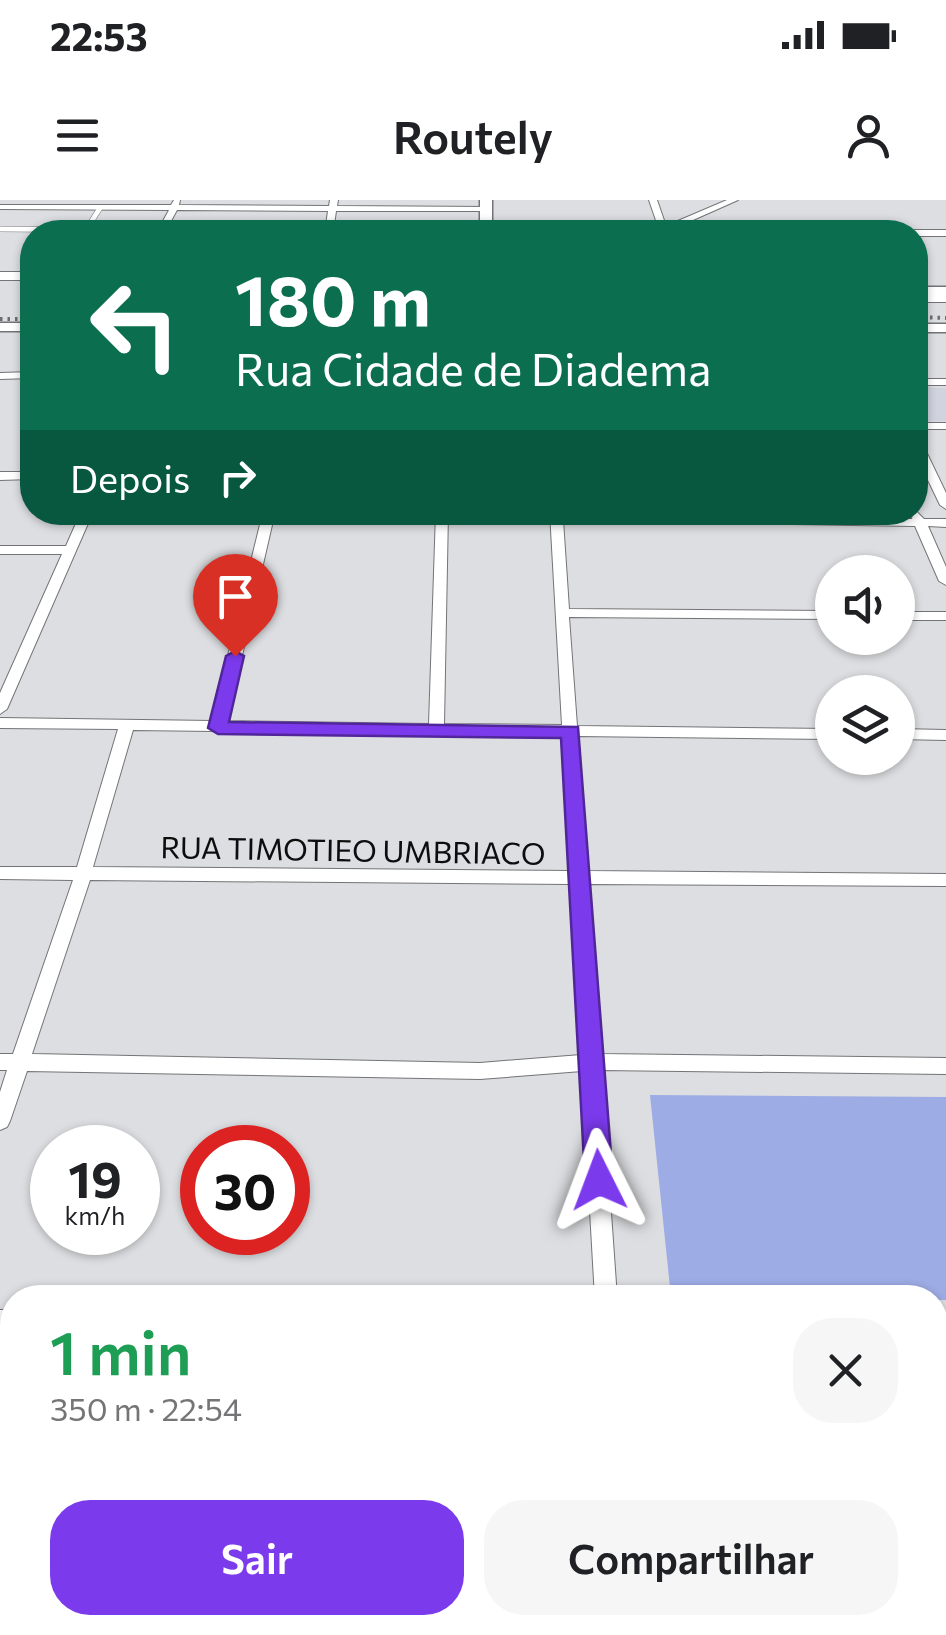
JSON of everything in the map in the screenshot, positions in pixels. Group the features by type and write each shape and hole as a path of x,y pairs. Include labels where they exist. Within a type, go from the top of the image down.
{"street":[{"path":"686,220 734,200"},
{"path":"0,216 7,205 100,208 177,204 486,204"},
{"path":"928,468 946,506"},
{"path":"0,709 81,525"},
{"path":"218,728 266,525"},
{"path":"436,730 442,525"},
{"path":"557,525 605,1285"},
{"path":"921,525 946,581"},
{"path":"0,550 70,550"},
{"path":"561,613 815,616"},
{"path":"915,616 946,616"},
{"path":"0,723 815,734"},
{"path":"0,1122 9,1062 82,874 127,726"},
{"path":"915,734 946,735"},
{"name":"RUA TIMOTIEO UMBRIACO","path":"0,873 946,880"},
{"path":"9,1062 480,1071 592,1062 946,1066"}],"lane":[{"path":"92,220 100,208"}],"shaded area":[{"path":"928,387 946,388 946,421 928,422"},
{"path":"650,1095 946,1097 946,1285 670,1285"}],"railway":[{"path":"928,317 946,318"},
{"path":"0,319 20,319"}],"route":[{"path":"235,656 218,728 571,731 599,1180"}]}
